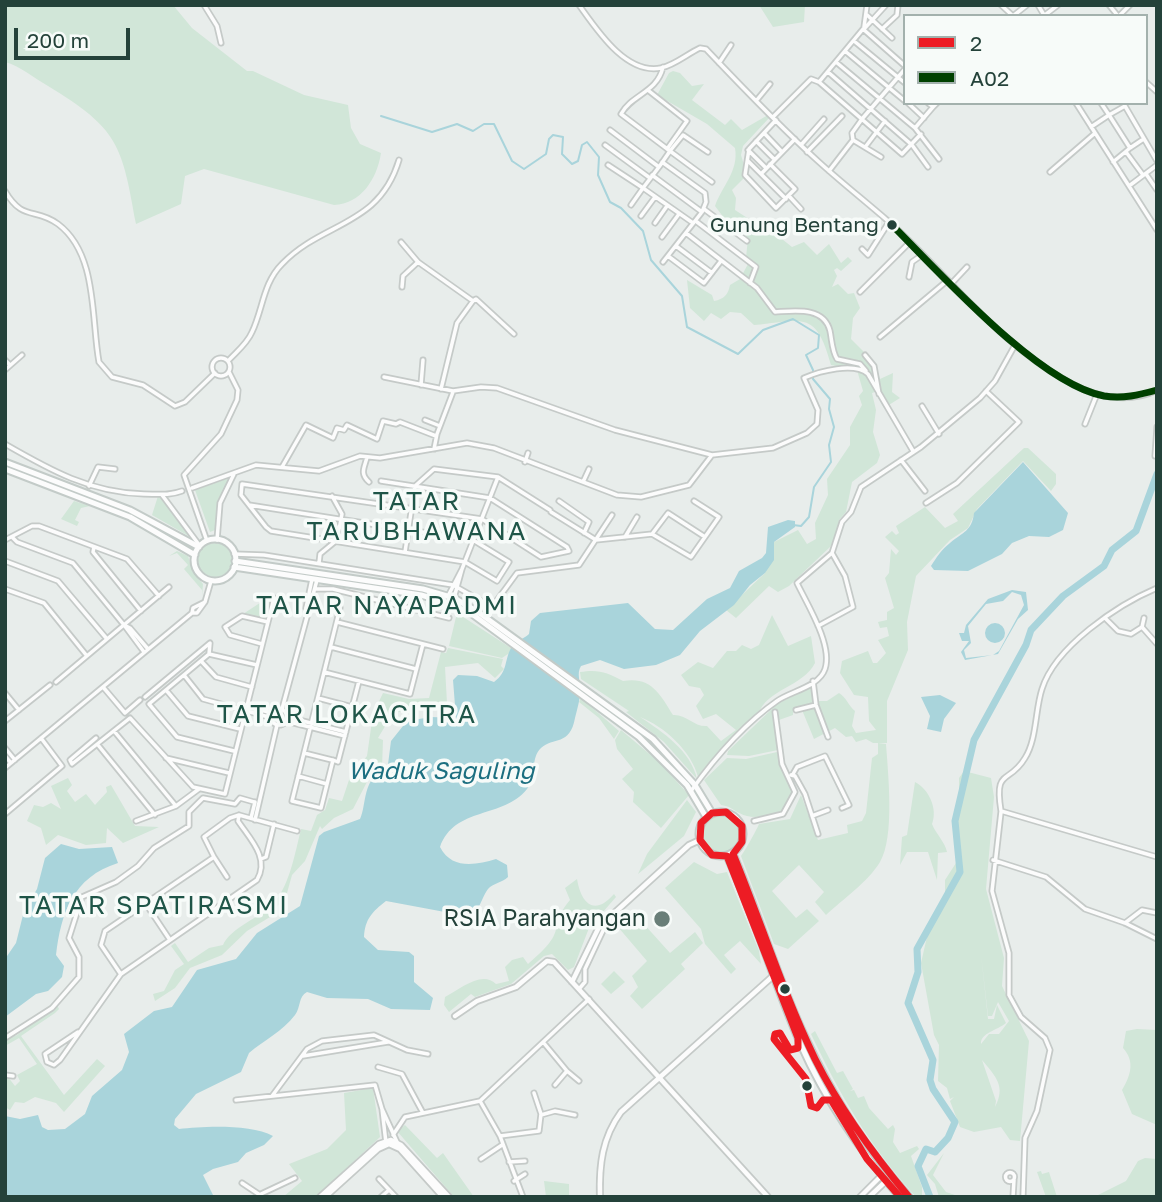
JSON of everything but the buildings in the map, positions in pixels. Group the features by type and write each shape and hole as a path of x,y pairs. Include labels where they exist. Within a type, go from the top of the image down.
{"main road":[{"path":"5,462 130,510 200,546"},
{"path":"5,469 130,517 195,555"},
{"path":"217,540 228,544 235,560 226,578 211,581 196,570 195,555 207,541 217,540"},
{"path":"235,560 314,579 387,587 445,602 481,617"},
{"path":"235,560 451,597 603,707 653,739 693,788 709,815"},
{"path":"726,812 743,826 742,842 730,855 712,855 699,840 701,823 709,815 726,812"},
{"path":"730,855 773,976 845,1127 900,1197"},
{"path":"730,855 801,1037"},
{"path":"886,1176 909,1197"}],"street":[{"path":"204,5 217,26 221,43"},
{"path":"579,5 610,44 632,62 647,69 663,68 704,47 807,152 889,222 1015,345 1067,381 1097,394 1128,398 1157,390"},
{"path":"863,29 867,5"},
{"path":"819,82 886,5"},
{"path":"882,29 897,15 898,5"},
{"path":"866,14 892,38"},
{"path":"863,29 903,65"},
{"path":"854,41 903,82"},
{"path":"719,64 731,45"},
{"path":"845,51 903,100"},
{"path":"836,62 915,128 939,159"},
{"path":"663,68 659,80 649,91 625,106 621,114 712,181"},
{"path":"829,171 853,140 852,133 862,119 903,70"},
{"path":"828,72 912,145 928,167"},
{"path":"748,150 795,188 777,208 745,175 748,150 812,78 902,154 921,134"},
{"path":"756,101 770,84"},
{"path":"631,205 663,162 687,121 649,91"},
{"path":"910,105 925,118"},
{"path":"915,128 935,105"},
{"path":"1077,105 1155,222 1157,230"},
{"path":"1102,105 1144,175 1157,190"},
{"path":"1091,127 1125,106 1157,163 1129,186"},
{"path":"807,152 842,116"},
{"path":"800,145 824,119"},
{"path":"866,146 885,121"},
{"path":"610,130 659,167"},
{"path":"764,132 782,152"},
{"path":"1050,172 1094,134"},
{"path":"668,150 683,135 708,152"},
{"path":"761,174 795,139"},
{"path":"853,140 881,156"},
{"path":"1113,162 1142,140"},
{"path":"756,141 774,160"},
{"path":"605,145 747,241"},
{"path":"207,541 184,475 214,443 226,425 238,390 229,372 228,361 248,339 267,286 281,264 379,202 393,179 399,160"},
{"path":"748,161 801,209"},
{"path":"663,162 705,193 703,210 663,262"},
{"path":"608,165 695,222 756,267 750,283"},
{"path":"5,191 20,211 48,218 61,226 77,247 86,270 98,355 104,370 116,379 143,385 175,406 185,402 215,373"},
{"path":"641,216 655,197"},
{"path":"654,223 667,206"},
{"path":"662,237 679,214"},
{"path":"862,248 868,255 874,250 889,222"},
{"path":"686,233 750,283 775,312 796,309 821,318 830,329 837,359 860,364 913,451"},
{"path":"401,242 418,262 473,301 476,299 514,334"},
{"path":"860,292 909,243"},
{"path":"676,246 712,273"},
{"path":"668,256 704,283 721,261"},
{"path":"909,277 911,263 922,256"},
{"path":"402,287 403,276 418,262"},
{"path":"880,337 967,267"},
{"path":"441,389 457,323 473,301"},
{"path":"693,788 723,752 769,707 824,672 826,659 818,626 797,583 832,552 857,491 939,434 986,391 1015,345"},
{"path":"5,370 22,355"},
{"path":"865,355 874,366 879,396"},
{"path":"215,373 214,362 219,358 228,361"},
{"path":"5,360 10,365"},
{"path":"421,385 424,360"},
{"path":"384,377 453,391 497,388 615,430 712,455 774,448 814,428 818,410 804,381 817,374 850,369 866,373"},
{"path":"215,373 222,376 229,372"},
{"path":"434,449 436,436 453,391"},
{"path":"926,503 957,483 1019,422 986,391"},
{"path":"1085,424 1097,394"},
{"path":"922,406 939,434"},
{"path":"425,420 440,426"},
{"path":"282,467 306,425 333,438 337,428 344,430 347,425 377,439 383,421 396,424 400,422 436,436"},
{"path":"1155,456 1157,427"},
{"path":"192,488 256,465 319,471 367,456 380,458 457,443 475,443 624,496 648,496 689,485 712,455"},
{"path":"5,444 55,472 89,486 112,492 162,495 182,491"},
{"path":"524,462 528,453"},
{"path":"367,456 363,467 364,477 369,482"},
{"path":"901,460 925,491"},
{"path":"89,486 98,467 115,469"},
{"path":"405,552 415,486 437,468 498,477 596,540 652,534 691,557 719,517 694,501"},
{"path":"583,482 589,469"},
{"path":"217,540 220,503 234,474"},
{"path":"451,597 453,585 465,562 498,477"},
{"path":"249,505 473,540 509,562 497,581 465,562 271,531 266,527 241,495 242,484 482,519 544,557 567,553 569,550 490,498 381,481"},
{"path":"162,495 200,546"},
{"path":"319,564 320,554 337,540 342,514 332,496"},
{"path":"559,501 589,522 584,533"},
{"path":"652,534 668,513 705,537"},
{"path":"235,560 239,552 453,585 492,607 517,573 577,566 612,515"},
{"path":"625,537 637,517"},
{"path":"5,540 35,525 131,562 159,596"},
{"path":"12,537 17,542 73,563 146,651"},
{"path":"94,547 93,552 141,611"},
{"path":"818,626 853,607 845,576 832,552"},
{"path":"5,561 58,581 107,639"},
{"path":"451,597 458,587 462,569"},
{"path":"306,614 315,589 314,579"},
{"path":"287,719 282,709 314,579"},
{"path":"5,768 192,613 193,608 205,602 211,581"},
{"path":"56,682 169,587"},
{"path":"1023,1197 1024,1138 1037,1111 1050,1050 1045,1038 1021,1017 1009,995 1011,966 992,891 993,860 1001,811 1000,782 1026,757 1041,690 1052,668 1068,646 1157,587"},
{"path":"5,589 44,603 87,656"},
{"path":"315,589 333,589 449,618"},
{"path":"96,738 70,760 74,765 130,718 198,789 225,794 244,708 252,687 274,598"},
{"path":"333,760 321,808 292,801 340,608"},
{"path":"262,644 226,634 226,625 243,617 268,622"},
{"path":"1106,619 1121,633 1131,634 1142,627 1144,618"},
{"path":"337,621 443,649"},
{"path":"1142,627 1157,644"},
{"path":"103,687 125,713 210,643 209,654 149,704 177,737 234,751"},
{"path":"324,672 410,694 423,644"},
{"path":"331,647 416,669"},
{"path":"209,654 257,666"},
{"path":"201,661 216,677 252,687"},
{"path":"184,675 203,699 272,715 282,709"},
{"path":"304,753 338,762 359,681"},
{"path":"813,681 817,705 828,737"},
{"path":"5,721 50,685"},
{"path":"166,690 188,716 240,729"},
{"path":"5,693 19,710"},
{"path":"318,698 352,707"},
{"path":"796,710 817,705"},
{"path":"775,712 782,764 805,794 818,834"},
{"path":"253,819 277,724 272,715"},
{"path":"277,724 287,719 345,734"},
{"path":"114,731 176,806"},
{"path":"5,814 62,766 41,738"},
{"path":"98,745 155,815"},
{"path":"5,748 13,761"},
{"path":"5,756 13,761"},
{"path":"791,775 797,767 825,756 851,805 842,808"},
{"path":"166,758 229,773"},
{"path":"754,821 787,810 795,792 791,775"},
{"path":"298,776 327,783"},
{"path":"136,821 176,806 198,789"},
{"path":"253,819 254,802 260,794"},
{"path":"5,1038 49,1010 79,977 79,957 69,938 82,897 116,881 138,866 154,848 189,826 188,812 204,797 235,804 240,799 254,802"},
{"path":"812,816 828,810"},
{"path":"1001,811 1157,857"},
{"path":"78,1032 44,1055 49,1065 60,1059 121,974 250,888 262,872 261,859 237,821 239,815"},
{"path":"228,877 214,858 204,837 230,818 239,815 297,831"},
{"path":"261,859 266,857 274,824"},
{"path":"572,982 597,930 699,840"},
{"path":"121,974 101,945 105,931 214,858"},
{"path":"993,860 1046,877 1082,908 1125,923 1157,939"},
{"path":"146,904 171,940"},
{"path":"1125,923 1141,910 1157,913"},
{"path":"579,989 584,984 585,969 609,918"},
{"path":"455,1016 477,1002 516,987 547,961 557,964 768,1197"},
{"path":"600,1197 600,1163 610,1129 627,1105 773,976"},
{"path":"393,1135 402,1118 480,1101 589,999"},
{"path":"272,1096 307,1049 322,1041 374,1035 428,1054"},
{"path":"301,1056 389,1042"},
{"path":"543,1042 579,1081"},
{"path":"378,1067 402,1074 423,1113"},
{"path":"555,1085 567,1071"},
{"path":"5,1075 13,1076"},
{"path":"236,1100 375,1085 398,1145 446,1196"},
{"path":"500,1136 538,1132 541,1115 534,1093"},
{"path":"480,1101 500,1136 514,1181 523,1197"},
{"path":"382,1109 385,1143"},
{"path":"541,1115 555,1111 576,1115"},
{"path":"323,1197 385,1143 398,1145"},
{"path":"481,1159 502,1145"},
{"path":"509,1162 525,1161"},
{"path":"514,1181 525,1174"},
{"path":"860,1197 886,1176"},
{"path":"869,1197 886,1176"},
{"path":"242,1183 262,1196 295,1178"},
{"path":"379,1179 396,1197"},
{"path":"1011,1180 1013,1197"},
{"path":"381,1197 389,1190"}],"green space":[{"path":"5,5 173,5 192,28 247,71 253,71 304,95 348,105 351,128 360,144 381,153 376,172 360,195 344,204 334,205 204,169 185,176 181,204 136,224 121,157 103,128 72,101 22,69 5,62"},
{"path":"759,5 805,5 804,22 773,27"},
{"path":"669,73 680,73 692,86 704,84 692,100 725,125 731,119 742,130 768,115 770,117 743,146 741,155 747,175 732,190 736,198 735,210 752,221 761,232 777,235 792,247 804,242 817,255 829,244 841,263 848,257 852,261 841,271 837,268 834,270 837,276 832,287 838,284 848,294 854,293 860,308 853,318 851,339 875,363 880,379 893,373 892,392 900,398 884,408 875,392 872,393 876,410 873,432 880,455 877,463 852,482 846,512 839,520 838,533 830,547 789,586 778,592 769,586 736,618 726,610 765,573 774,542 798,530 807,544 816,539 815,523 828,495 827,479 850,445 850,427 862,405 859,396 863,391 857,370 831,365 820,335 806,322 785,321 754,325 741,313 730,312 721,319 711,313 704,321 690,308 687,280 712,295 714,301 723,298 730,285 740,279 749,262 746,258 748,238 727,222 715,206 735,164 735,148 707,124 657,95"},
{"path":"1024,448 1028,448 1056,474 1056,484 1051,491 1023,461 977,509 968,528 950,540 916,576 907,622 908,650 887,701 887,743 873,743 866,739 856,742 852,736 846,737 835,728 814,739 802,710 809,706 808,702 808,705 793,712 793,715 779,720 778,710 774,714 778,750 749,756 727,755 777,704 813,686 818,701 827,701 839,693 843,697 855,711 852,726 856,733 876,730 869,721 868,697 854,695 840,673 842,661 868,651 873,663 877,663 886,653 878,640 889,636 887,627 880,628 878,622 887,620 887,612 894,608 885,578 889,573 891,549 896,555 899,551 885,537 892,531 896,535 899,533 896,526 925,507 945,528 958,521 953,514"},
{"path":"229,478 219,499 215,530 210,532 195,490"},
{"path":"158,496 161,496 192,538 152,515"},
{"path":"74,501 90,506 81,508 75,520 79,522 77,526 61,519"},
{"path":"215,543 227,548 232,560 227,572 215,577 203,572 198,560 203,548"},
{"path":"177,551 188,556 193,572 203,584 202,596 202,590 184,569 188,565 177,553 169,556"},
{"path":"272,595 266,619 243,614"},
{"path":"457,613 514,650 502,658 449,646"},
{"path":"772,615 788,646 811,636 815,663 802,678 769,699 758,715 698,777 690,758 676,741 640,717 667,736 682,751 697,779 664,742 626,712 629,711 581,679 580,672 597,671 623,681 633,680 648,684 659,694 673,715 707,726 721,741 736,730 716,714 703,719 696,706 704,695 700,688 689,686 681,675 698,662 713,668 727,651 736,651 742,645 751,649 759,645"},
{"path":"448,648 503,659 501,666 504,669 495,678 478,663 445,667 447,703 415,704 408,710 393,713 378,738 383,740 382,768 369,778 353,809 334,818 322,829 320,826 305,861 292,875 287,893 270,917 247,931 222,955 190,968 175,988 155,1001 153,994 164,991 175,970 184,964 171,946 175,943 188,962 209,948 223,945 231,934 277,900 290,871 301,829 311,831 317,815 325,810 329,798 342,801 350,777 367,756 373,714 383,693 409,699 429,698 441,652 446,653"},
{"path":"581,698 619,731 614,739 599,718 579,702"},
{"path":"621,730 659,762 689,795 661,828 633,802 634,792 622,779 633,769 617,749 615,740"},
{"path":"878,743 886,744 889,804 888,837 880,862 862,883 826,915 815,902 824,892 799,865 772,891 796,918 807,909 819,921 788,949 774,944 741,856 759,824 790,819 801,795 818,840 848,833 847,825 862,821 866,813 872,758 878,754"},
{"path":"777,752 793,792 787,809 783,811 752,817 743,815 721,805 704,780 727,758 746,759"},
{"path":"964,771 991,778 994,797 986,889 1004,958 1002,986 1029,1041 1020,1141 1010,1140 1001,1127 974,1132 960,1127 950,1101 954,1097 950,1099 947,1088 938,1081 939,1045 934,1035 921,963 931,919 945,900 945,880 956,863 955,810 959,801 959,778","holes":["981,954 988,1016 992,1016 998,1002 1009,1021 999,1034 989,1034 981,1044 986,1034 1006,1023 997,1005 994,1019 988,1019","982,1060 998,1082 1000,1093 995,1107 996,1101"]},
{"path":"68,778 72,785 67,791 75,802 86,794 95,805 107,792 106,787 111,785 135,826 159,827 123,843 107,828 106,843 86,845 58,835 46,845 41,828 27,821 34,805 43,807 51,803 61,809 51,786"},
{"path":"915,782 931,800 934,812 932,824 947,852 938,853 937,880 928,852 907,852 900,865 902,837 907,835"},
{"path":"687,800 696,812 684,836 638,874 647,854"},
{"path":"721,815 734,821 740,834 734,847 721,853 708,847 702,834 708,821"},
{"path":"694,862 717,874 727,872 759,951 761,964 740,941 724,955 736,969 731,974 705,944 701,929 665,888"},
{"path":"577,879 582,895 590,904 600,905 614,894 616,897 589,928 574,967 568,970 552,954 544,956 511,984 475,997 471,994 449,1012 444,1005 445,997 478,980 490,980 496,984 509,981 505,967 512,960 523,957 528,964 545,948 555,934 561,914 570,900 565,888"},
{"path":"634,913 670,953 695,932 703,943 681,964 685,969 642,1009 630,996 638,987 632,976 647,961 618,927"},
{"path":"614,971 625,982 611,994 601,984"},
{"path":"57,1005 59,1009 55,1013 21,1036 64,1095 97,1059 105,1066 64,1112 56,1103 35,1097 24,1103 15,1102 10,1110 5,1107 5,1080 8,1077 15,1086 20,1081 17,1075 37,1064 19,1038 5,1046 5,1040 17,1035"},
{"path":"1157,1030 1157,1125 1132,1114 1122,1090 1130,1068 1129,1058 1123,1048 1126,1031"},
{"path":"815,1031 837,1073 843,1071 853,1089 850,1091 854,1090 858,1098 864,1096 869,1108 888,1129 893,1125 893,1142 900,1153 917,1146 919,1149 911,1156 922,1187 922,1197 916,1197 883,1158 856,1118 811,1034"},
{"path":"373,1088 380,1137 316,1197 283,1197 302,1181 289,1164 327,1149 346,1130 344,1093"},
{"path":"405,1125 437,1158 443,1153 474,1197 454,1197 397,1131"},
{"path":"944,1153 933,1175 946,1192 961,1197 939,1197 935,1184 927,1175"},
{"path":"1145,1158 1157,1159 1157,1197 1094,1197 1126,1181 1138,1161"},
{"path":"1041,1171 1042,1174 1049,1172 1057,1197 1046,1197 1037,1172"},
{"path":"544,1181 569,1184 569,1197 546,1197"}],"water":[{"path":"1023,462 1068,513 1063,530 1049,537 1029,536 1012,543 1002,554 968,571 934,570 931,566 942,551 966,531 974,513"},
{"name":"Waduk Saguling","path":"788,520 795,521 795,527 774,542 774,560 765,573 750,585 734,605 700,631 680,655 656,665 624,669 600,660 581,666 580,698 573,727 565,737 546,745 538,752 527,789 505,805 457,825 447,834 440,847 451,859 465,864 496,859 507,865 508,877 488,889 476,910 468,915 461,915 386,901 370,916 364,937 378,950 409,952 414,956 414,982 433,998 430,1010 391,1009 368,999 327,998 307,992 290,1021 249,1053 241,1072 196,1094 175,1119 174,1125 179,1129 240,1128 273,1136 264,1145 246,1153 238,1162 213,1169 203,1175 214,1197 5,1197 5,1116 20,1119 38,1115 42,1127 48,1130 65,1129 85,1114 92,1096 122,1070 129,1052 124,1034 154,1011 172,1007 197,970 236,959 257,933 300,906 319,836 360,819 369,784 379,774 387,772 391,741 407,721 431,717 456,718 453,680 458,675 477,676 494,682 504,670 511,648 529,634 531,621 540,613 628,603 655,629 673,630 707,599 730,588 739,571 762,558 766,553 768,527"},
{"path":"1012,590 1026,592 1028,610 1018,619 998,654 993,655 999,651 1024,605 1021,595 1012,592 1003,601 986,604 968,626 971,643 964,650 966,658 992,655 965,660 961,652 969,641 962,641 959,633 964,633 966,625 988,599"},
{"path":"995,623 1002,626 1005,633 1002,640 995,643 988,640 985,633 988,626"},
{"path":"940,695 956,703 944,719 941,732 927,729 930,716 921,697"},
{"path":"61,844 79,849 112,847 118,863 90,877 72,898 61,925 56,955 64,966 62,977 48,991 36,994 5,1017 5,959 16,943 24,911 37,889 45,858"}],"waterway":[{"path":"381,116 432,132 457,124 473,131 484,124 494,124 512,161 524,169 546,154 549,139 553,135 563,137 562,154 572,164 578,161 582,145 587,142 599,157 598,175 610,202 621,208 643,231 651,260 682,296 687,327 738,354 763,330 793,319 819,335 818,348 806,355 813,370 813,379 830,399 829,409 834,427 829,445 831,462 814,487 809,517 801,526 793,525"},
{"path":"930,1197 918,1166 926,1149 935,1152 948,1138 955,1122 933,1089 930,1080 933,1060 908,1003 918,972 917,949 960,872 955,821 974,740 1026,645 1031,630 1063,596 1104,566 1112,550 1136,531 1157,474"}],"transit line":[{"name":"A02","path":"892,225 992,324 1050,371 1078,387 1104,396 1124,397 1157,390"},
{"name":"2","path":"900,1197 867,1159 831,1100 823,1100 817,1108 811,1106 806,1079 774,1039 775,1034 780,1033 790,1050 798,1048 798,1038 727,856 712,855 700,840 701,823 712,813 726,812 742,826 742,842 733,854 803,1034 846,1113 909,1197"}],"place":[{"name":"Gunung Bentang","path":"892,225"},
{"name":"RSIA Parahyangan","path":"662,919"}],"district":[{"name":"TATAR TARUBHAWANA","path":"417,517"},
{"name":"TATAR NAYAPADMI","path":"387,606"},
{"name":"TATAR LOKACITRA","path":"347,715"},
{"name":"TATAR SPATIRASMI","path":"154,906"}]}
